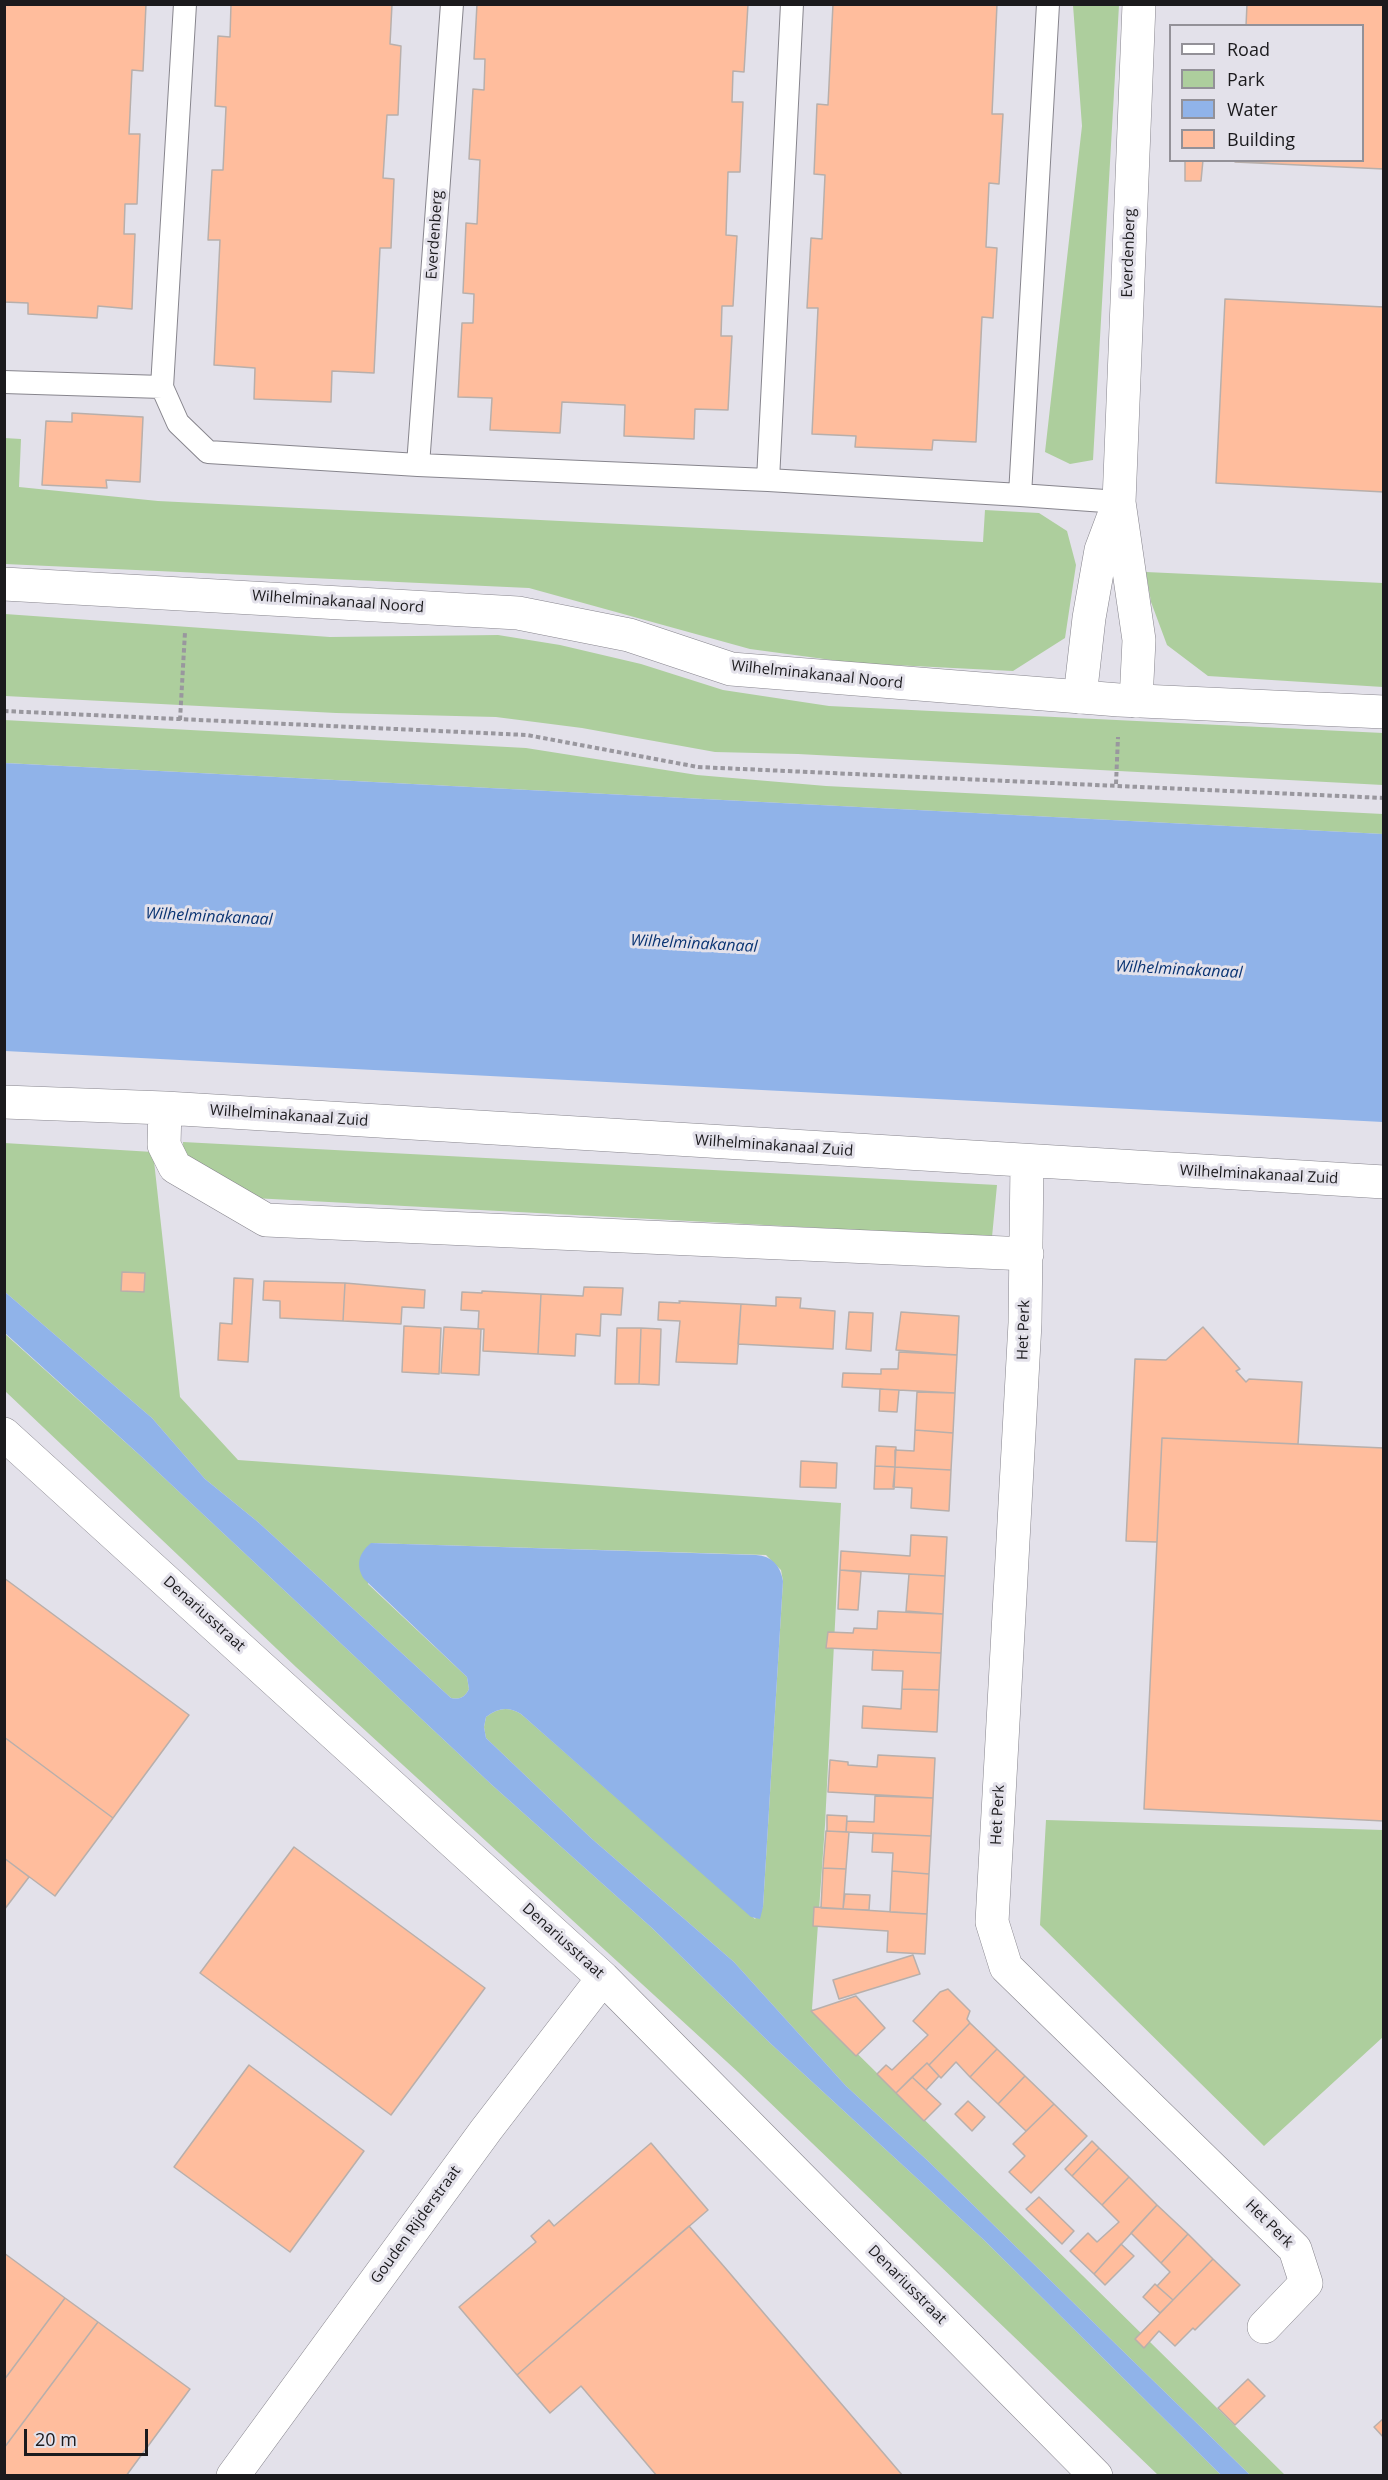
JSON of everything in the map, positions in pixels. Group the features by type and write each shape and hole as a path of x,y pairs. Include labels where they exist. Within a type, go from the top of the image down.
{"street":[{"name":"Everdenberg","path":"1128,701 1139,640 1119,502 1139,4"},
{"name":"Everdenberg","path":"1080,697 1089,618 1101,550 1119,502"},
{"name":"Wilhelminakanaal Noord","path":"4,584 518,613 629,635 731,669 1128,701 1383,712"},
{"name":"Wilhelminakanaal Zuid","path":"4,1102 165,1108 1383,1182"},
{"path":"165,1108 164,1145 175,1167 266,1220 1027,1254"},
{"name":"Het Perk","path":"1027,1162 1027,1254 992,1922 1006,1967 1295,2249 1306,2283 1264,2327"},
{"name":"Denariusstraat","path":"4,1434 603,1978 1096,2475"},
{"name":"Gouden Rijderstraat","path":"233,2475 486,2130 603,1978"}],"lane":[{"path":"185,4 162,387 178,423 208,452 418,465 768,480 1119,502"},
{"name":"Everdenberg","path":"418,465 452,4"},
{"path":"768,480 792,4"},
{"path":"1020,495 1048,4"},
{"path":"4,382 162,387"}],"path":[{"path":"180,720 187,593"},
{"path":"1116,784 1128,701"},
{"path":"4,711 527,735 698,767 1116,784 1383,798"}],"green space":[{"path":"1073,5 1119,5 1093,460 1070,464 1045,452 1082,126"},
{"path":"4,438 21,439 19,487 158,501 983,542 985,510 1039,513 1067,531 1076,565 1065,638 1013,671 854,663 750,649 529,588 5,564"},
{"path":"1146,572 1383,583 1383,687 1208,676 1167,645 1151,602"},
{"path":"5,614 330,637 498,635 560,645 641,664 723,690 829,706 1383,733 1383,785 798,754 715,752 582,728 496,717 336,713 5,696"},
{"path":"4,720 526,748 697,775 826,786 1383,814 1383,834 5,763"},
{"path":"183,1142 997,1185 992,1237 253,1198 184,1165"},
{"path":"4,1143 153,1152 180,1397 238,1460 841,1503 825,1825 812,2009 1285,2475 1250,2475 927,2160 846,2086 734,1962 591,1838 486,1738 484,1727 486,1717 490,1714 507,1709 521,1714 755,1919 763,1907 783,1581 781,1570 766,1555 371,1543 368,1584 467,1677 469,1689 466,1694 457,1699 451,1698 258,1522 205,1479 152,1418 5,1292"},
{"path":"4,1333 144,1459 492,1785 652,1928 770,2043 984,2240 1221,2475 1158,2475 738,2072 296,1667 5,1391"},
{"path":"1046,1820 1383,1830 1383,2037 1264,2146 1040,1925"}],"water":[{"name":"Wilhelminakanaal","path":"4,763 1383,834 1383,1122 5,1051"},
{"path":"5,1292 152,1418 205,1479 258,1522 451,1698 457,1699 466,1694 469,1689 467,1677 364,1579 359,1564 361,1555 371,1543 756,1555 771,1559 780,1570 783,1581 763,1907 760,1919 751,1917 521,1714 507,1709 490,1714 486,1717 484,1727 486,1738 591,1838 734,1962 846,2086 927,2160 1250,2475 1221,2475 984,2240 770,2043 652,1928 492,1785 144,1459 5,1333"}],"building":[{"path":"4,4 146,4 143,71 132,70 129,134 140,134 137,204 125,204 124,234 135,234 132,309 98,306 97,318 28,314 28,303 4,302"},
{"path":"231,4 392,4 390,44 401,46 398,115 387,115 383,178 394,179 391,248 380,248 374,373 332,371 331,402 254,399 255,368 214,365 220,240 208,240 212,170 223,170 226,107 215,106 218,36 230,37"},
{"path":"477,4 748,4 744,72 733,71 732,102 743,102 740,172 728,172 726,235 737,236 733,306 722,306 721,336 732,336 728,410 695,409 694,439 624,436 625,405 562,402 560,433 490,430 492,398 458,397 462,323 473,323 474,294 463,293 466,223 477,224 480,160 469,159 473,89 484,90 485,59 474,59"},
{"path":"833,4 997,4 992,114 1003,114 999,184 989,183 986,247 997,248 993,318 982,317 976,442 933,440 932,450 855,447 856,436 812,434 818,308 807,308 811,238 822,239 825,175 814,174 817,104 828,105"},
{"path":"1247,4 1384,4 1384,169 1235,162 1364,162 1364,24 1246,24"},
{"path":"1185,162 1203,162 1201,181 1185,181"},
{"path":"1225,299 1384,307 1384,492 1216,483"},
{"path":"72,413 143,417 140,482 106,480 107,488 42,485 46,421 72,422"},
{"path":"122,1272 145,1273 144,1292 121,1291"},
{"path":"234,1278 253,1279 248,1362 218,1360 220,1323 232,1324"},
{"path":"264,1281 345,1283 343,1321 280,1318 280,1301 263,1300"},
{"path":"345,1283 425,1290 424,1308 402,1307 401,1324 343,1321"},
{"path":"584,1287 623,1288 621,1315 601,1314 600,1336 576,1334 575,1356 538,1354 541,1294 583,1296"},
{"path":"482,1291 541,1294 538,1354 483,1351 484,1329 478,1329 479,1311 461,1310 462,1292 482,1293"},
{"path":"776,1297 801,1298 800,1308 835,1311 833,1349 738,1344 741,1304 776,1306"},
{"path":"679,1301 741,1304 737,1364 676,1362 680,1321 658,1320 659,1302 680,1303"},
{"path":"849,1312 873,1313 871,1351 846,1349"},
{"path":"901,1312 959,1316 957,1355 896,1350"},
{"path":"404,1326 441,1328 439,1374 402,1372"},
{"path":"444,1327 481,1329 479,1375 441,1373"},
{"path":"1203,1327 1240,1369 1236,1371 1246,1382 1249,1379 1302,1382 1298,1444 1162,1438 1157,1542 1126,1541 1135,1359 1166,1360"},
{"path":"617,1328 641,1328 639,1384 615,1384"},
{"path":"641,1328 661,1329 659,1385 639,1384"},
{"path":"899,1352 957,1355 955,1393 842,1387 843,1373 881,1374 881,1369 898,1369"},
{"path":"880,1389 899,1390 897,1412 879,1411"},
{"path":"917,1392 955,1393 953,1433 915,1430"},
{"path":"915,1430 953,1433 951,1470 895,1467 895,1450 914,1451"},
{"path":"1162,1438 1384,1448 1384,1821 1144,1809"},
{"path":"876,1446 896,1447 895,1467 875,1466"},
{"path":"801,1461 837,1463 836,1488 800,1487"},
{"path":"875,1466 895,1467 894,1489 874,1489"},
{"path":"895,1467 951,1470 949,1511 911,1508 912,1488 893,1487"},
{"path":"911,1535 947,1537 945,1576 840,1570 841,1551 910,1556"},
{"path":"840,1570 861,1572 858,1610 838,1609"},
{"path":"909,1574 945,1576 943,1614 906,1611"},
{"path":"4,1578 189,1715 113,1818 4,1737"},
{"path":"878,1611 943,1614 941,1653 826,1648 828,1632 853,1633 854,1628 877,1629"},
{"path":"873,1650 941,1653 939,1690 902,1689 903,1671 872,1670"},
{"path":"902,1689 939,1690 937,1732 862,1728 863,1706 901,1709"},
{"path":"4,1737 113,1818 55,1896 4,1858"},
{"path":"878,1755 935,1758 933,1798 828,1792 830,1760 848,1762 848,1765 877,1767"},
{"path":"875,1796 933,1798 931,1836 846,1832 847,1821 874,1822"},
{"path":"827,1815 847,1816 846,1832 827,1831"},
{"path":"826,1831 849,1832 846,1869 823,1868"},
{"path":"873,1833 931,1836 929,1874 892,1871 893,1853 872,1852"},
{"path":"294,1847 485,1988 391,2115 200,1973"},
{"path":"4,1858 29,1877 4,1910"},
{"path":"823,1868 846,1869 843,1909 821,1908"},
{"path":"892,1871 929,1874 927,1914 890,1912"},
{"path":"845,1894 870,1895 869,1910 843,1909"},
{"path":"814,1907 927,1914 925,1954 887,1952 888,1931 813,1926"},
{"path":"913,1955 920,1974 839,1999 833,1980"},
{"path":"948,1989 970,2011 967,2019 970,2023 929,2065 927,2063 896,2093 877,2074 886,2065 892,2070 928,2035 913,2021 940,1992"},
{"path":"856,1996 885,2028 856,2056 811,2011"},
{"path":"970,2023 997,2049 970,2077 956,2062 941,2078 929,2065"},
{"path":"997,2049 1025,2076 998,2104 970,2077"},
{"path":"927,2063 939,2076 926,2090 912,2077"},
{"path":"249,2065 364,2151 290,2252 174,2167"},
{"path":"1025,2076 1054,2104 1026,2131 998,2104"},
{"path":"912,2077 941,2104 924,2121 896,2093"},
{"path":"968,2101 985,2117 972,2131 955,2114"},
{"path":"1054,2104 1087,2136 1031,2193 1009,2172 1025,2156 1013,2144"},
{"path":"1092,2141 1099,2148 1072,2176 1065,2169"},
{"path":"651,2143 708,2210 517,2375 459,2307 536,2242 531,2236 549,2220 554,2226"},
{"path":"1099,2148 1129,2177 1102,2205 1072,2176"},
{"path":"1129,2177 1157,2205 1094,2274 1070,2251 1088,2233 1097,2242 1119,2222 1102,2205"},
{"path":"1039,2197 1074,2231 1062,2244 1026,2209"},
{"path":"1157,2205 1188,2234 1161,2263 1131,2233"},
{"path":"689,2226 903,2476 657,2476 581,2386 550,2413 517,2375"},
{"path":"1188,2234 1213,2259 1173,2300 1157,2286 1170,2272 1161,2263"},
{"path":"1121,2244 1134,2256 1105,2285 1094,2274"},
{"path":"4,2253 65,2298 4,2380"},
{"path":"1213,2259 1240,2285 1195,2330 1193,2328 1175,2346 1159,2331 1144,2348 1135,2339"},
{"path":"1155,2284 1173,2300 1160,2313 1143,2297"},
{"path":"65,2298 98,2322 4,2448 4,2380"},
{"path":"98,2322 190,2389 126,2476 4,2476 4,2448"},
{"path":"1248,2379 1265,2396 1235,2425 1218,2408"},
{"path":"1384,2418 1384,2438 1374,2427"}]}
